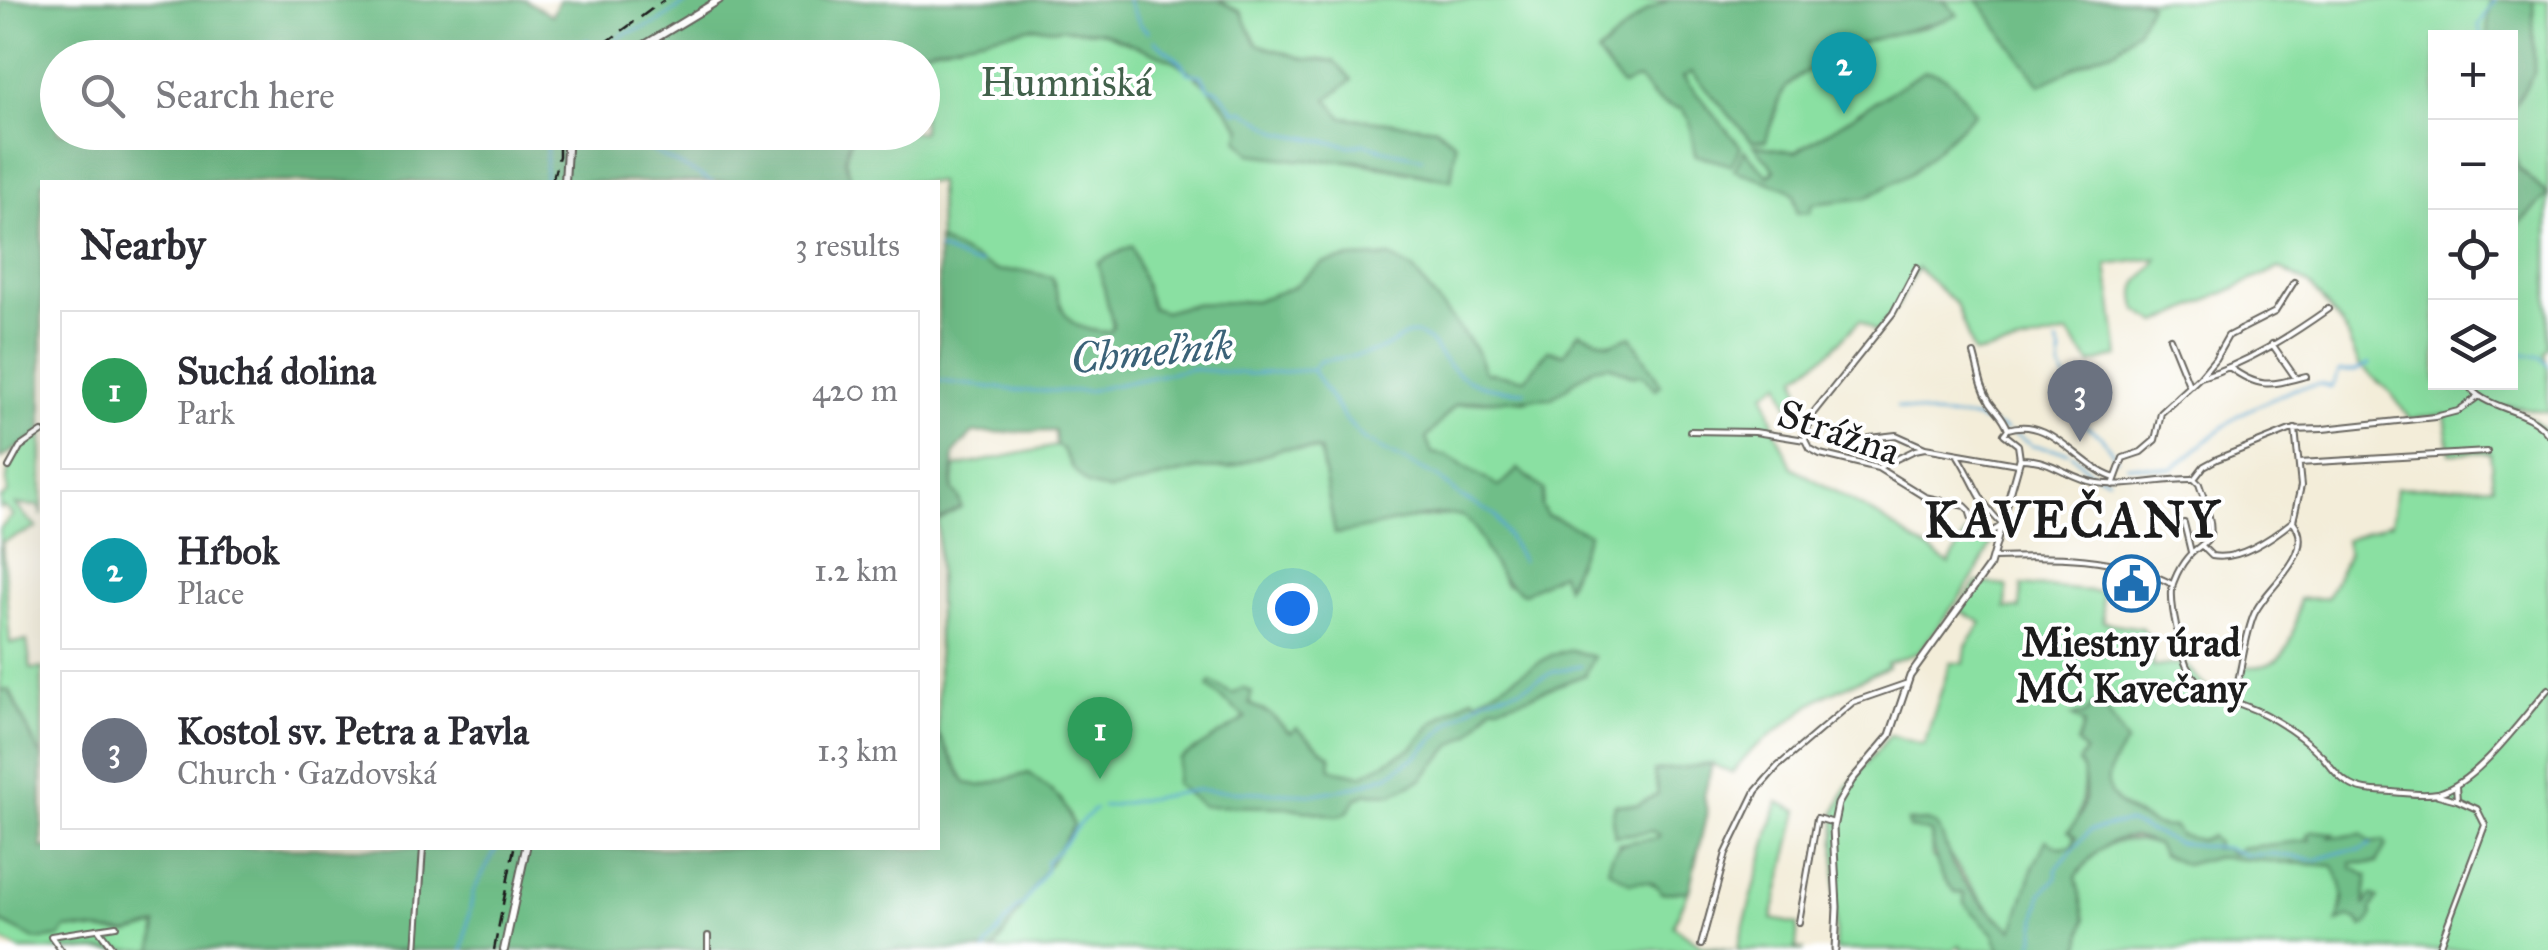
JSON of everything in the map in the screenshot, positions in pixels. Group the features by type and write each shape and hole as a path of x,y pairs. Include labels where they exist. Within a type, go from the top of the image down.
{"main road":[{"path":"653,40 719,0"},
{"path":"566,180 567,150"},
{"path":"504,950 526,850"}],"street":[{"path":"1804,440 1810,417 1893,313 1917,267"},
{"path":"2199,378 2216,359 2228,336 2274,312 2294,282"},
{"path":"2114,481 2122,458 2141,452 2155,440 2161,413 2189,384 2272,344 2328,309"},
{"path":"2170,338 2189,384"},
{"path":"2272,344 2296,378"},
{"path":"1974,354 1980,383 1992,406 2004,416 2008,430"},
{"path":"2229,367 2264,385 2306,376"},
{"path":"2473,390 2479,396 2520,412 2548,434"},
{"path":"2194,479 2204,466 2217,459 2295,430 2434,417 2458,411 2479,396"},
{"path":"1834,950 1834,823 1847,787 1896,724 1906,684 1993,558 2019,462 2018,445 2004,434 2026,426 2044,430 2082,462 2114,481"},
{"name":"Strážna","path":"1690,430 1762,432 1804,440 1820,454 1878,468 1926,497 1967,507 1977,534 1985,536 2002,525"},
{"path":"2203,547 2212,556 2230,557 2274,536 2293,521 2301,486 2295,430"},
{"path":"9,467 20,447 40,433"},
{"path":"1870,438 1896,435 1925,448 1957,454 2049,462 2086,480 2194,479"},
{"path":"1878,468 1925,448"},
{"path":"2300,463 2487,452"},
{"path":"1957,454 1984,506 2002,525"},
{"path":"2194,479 2213,524 2212,534 2203,547 2191,552 2172,584 2185,663 2206,689 2285,727 2354,786 2433,794 2477,809 2485,825 2438,950"},
{"path":"2233,703 2255,610 2292,562 2298,548 2300,530 2293,521"},
{"path":"2184,523 2191,552"},
{"path":"1993,558 2072,556 2122,566 2172,584"},
{"path":"1701,945 1726,854 1756,791 1853,702 1906,684"},
{"path":"2433,794 2456,786 2474,771 2548,690"},
{"path":"2456,786 2458,800"},
{"path":"1799,922 1817,818 1834,823"},
{"path":"416,950 423,850"},
{"path":"61,950 51,936 116,926"},
{"path":"98,929 114,950"},
{"path":"708,936 708,950"}],"green space":[{"path":"0,0 525,0 552,15 559,0 1218,0 1241,12 1257,44 1305,59 1334,61 1352,80 1327,99 1342,117 1436,128 1456,144 1451,180 1361,161 1298,160 1251,154 1238,139 1242,128 1208,86 1177,62 1100,31 1032,27 940,46 940,40 40,40 40,150 848,150 845,160 851,180 40,180 40,433 0,459"},
{"name":"Humniská","path":"1218,0 1669,0 1647,10 1641,72 1652,96 1682,109 1689,120 1696,155 1703,104 1682,77 1692,72 1752,141 1765,141 1785,87 1840,49 1957,15 1943,0 1978,0 2012,47 2098,55 2116,50 2149,5 2142,0 2490,0 2488,30 2428,30 2428,390 2518,390 2518,224 2548,195 2548,346 2544,353 2548,412 2506,405 2534,420 2548,434 2548,950 2080,950 2085,920 2076,878 2092,857 2110,844 2143,841 2157,845 2163,855 2185,865 2214,857 2333,866 2344,888 2338,922 2350,917 2358,920 2364,907 2368,876 2352,868 2351,863 2377,863 2386,845 2366,841 2361,835 2241,848 2235,855 2179,835 2173,827 2157,827 2112,800 2107,790 2107,773 2116,757 2094,704 2085,714 2084,783 2072,846 2059,847 2046,841 2013,931 1975,892 1927,821 1908,822 1909,828 1931,833 1932,857 1995,934 2000,950 1961,950 1960,945 1953,950 1835,950 1836,811 1847,787 1890,735 1924,745 1950,663 1964,663 1966,647 1982,623 1957,609 1978,582 2007,586 2006,608 2020,609 2022,585 2101,592 2103,622 2142,628 2149,636 2153,667 2185,663 2201,683 2232,703 2243,666 2271,663 2287,649 2299,599 2327,598 2348,554 2345,540 2392,522 2396,488 2493,485 2490,452 2450,453 2445,414 2410,419 2391,393 2359,365 2343,326 2310,285 2279,268 2158,323 2138,311 2135,292 2158,258 2107,265 2119,356 2091,364 2068,334 1974,354 1956,304 1917,268 1898,305 1876,333 1860,320 1832,350 1797,376 1801,399 1789,406 1780,382 1765,393 1776,432 1792,467 1873,513 1949,564 1967,532 1989,539 1991,544 1973,579 1917,653 1887,663 1888,667 1820,698 1753,749 1732,773 1712,764 1654,772 1658,794 1637,805 1615,836 1653,831 1660,834 1658,838 1618,844 1646,881 1662,893 1689,891 1673,926 1702,946 1734,950 994,950 1073,825 1029,773 981,786 966,783 940,737 940,520 961,507 952,489 955,467 1056,446 1074,470 1109,491 1198,469 1229,468 1283,448 1320,451 1335,534 1458,514 1472,522 1506,585 1562,573 1566,585 1573,570 1573,547 1564,527 1547,516 1518,469 1500,488 1447,456 1432,453 1426,439 1455,405 1506,399 1525,401 1592,368 1609,365 1632,376 1619,343 1596,341 1579,332 1563,355 1548,350 1525,379 1485,372 1476,350 1412,269 1323,263 1292,288 1254,301 1194,304 1164,312 1152,308 1131,246 1098,263 1113,326 1110,332 1095,331 1069,318 1052,277 998,271 940,242 940,180 851,180 845,160 848,150 940,150 940,46 1032,27 1100,31 1177,62 1208,86 1242,129 1338,159 1451,180 1456,144 1437,128 1342,117 1326,99 1334,61 1305,59 1257,44 1241,13","holes":["1890,93 1866,198 1795,204 1788,189 1741,173 1745,151 1768,176 1775,170 1755,146 1795,152","1552,655 1585,675 1492,706 1471,734 1451,746 1422,779 1392,794 1367,793 1356,799 1347,813 1337,816 1285,807 1180,759 1247,718 1208,687 1252,705 1290,734 1297,729 1330,756 1331,769 1362,775 1413,748 1434,722 1472,697 1477,700"]},
{"path":"1669,0 1943,0 1958,15 1864,42 1800,75 1782,95 1766,141 1752,141 1692,72 1683,77 1741,147 1731,165 1695,155 1689,120 1682,109 1657,99 1639,79 1622,86 1597,54 1647,10"},
{"path":"1978,0 2142,0 2150,4 2137,30 2116,50 2040,85"},
{"path":"2490,0 2533,0 2534,73 2518,100 2518,30 2488,30"},
{"path":"2533,0 2548,0 2548,195 2518,167 2518,100 2534,73"},
{"path":"1924,71 1947,79 1975,113 1913,172 1866,198 1812,204 1810,212 1797,213 1794,195 1788,189 1734,170 1744,151 1768,176 1775,170 1754,145 1796,152"},
{"path":"2518,168 2548,195 2518,224"},
{"path":"940,241 998,271 1052,277 1064,311 1075,324 1110,332 1113,326 1098,263 1132,246 1152,308 1164,312 1194,304 1254,301 1292,288 1323,263 1390,257 1412,269 1476,350 1485,372 1525,379 1549,350 1564,354 1579,332 1610,344 1631,336 1661,385 1656,389 1642,375 1633,376 1609,365 1593,368 1552,398 1455,405 1426,439 1432,453 1447,456 1499,487 1518,469 1544,490 1541,506 1547,516 1589,533 1566,587 1561,573 1524,593 1511,585 1493,564 1475,529 1461,516 1418,517 1335,534 1320,450 1283,448 1229,468 1197,469 1109,491 1088,485 1074,470 1056,446 1055,431 973,433 954,453 952,489 961,507 940,520"},
{"path":"40,434 40,511 38,506 15,505 37,528 2,542 10,643 27,641 31,669 40,668 40,754 10,690 0,691 0,529 13,515 4,507 0,509 0,499 8,493 10,465"},
{"path":"1572,650 1594,657 1585,675 1492,706 1471,734 1451,746 1422,779 1392,794 1367,793 1356,799 1347,813 1337,816 1285,807 1202,806 1175,784 1180,759 1246,718 1208,687 1211,682 1233,694 1243,688 1252,692 1249,704 1270,714 1290,733 1297,728 1330,756 1331,769 1362,775 1412,748 1434,722 1473,697 1477,700 1552,655"},
{"path":"9,690 40,753 40,850 940,850 940,737 966,783 981,786 1029,773 1061,799 1074,825 994,950 153,950 157,925 129,933 66,928 60,937 36,940 0,921 0,691"},
{"path":"2102,703 2127,743 2112,765 2110,791 2123,807 2145,820 2174,827 2179,835 2200,840 2211,836 2217,843 2213,848 2226,848 2234,854 2240,848 2310,840 2307,835 2314,831 2334,833 2330,837 2362,834 2371,843 2384,840 2386,844 2377,863 2351,863 2352,868 2368,876 2364,906 2372,895 2378,898 2368,924 2362,927 2350,917 2336,923 2343,894 2333,866 2214,857 2185,865 2163,855 2157,845 2125,837 2100,850 2076,877 2085,920 2080,950 2000,950 1994,934 1964,903 1964,893 1955,892 1940,872 1931,833 1909,828 1908,822 1926,821 1936,826 1965,883 2013,930 2046,840 2059,847 2073,846 2076,837 2068,831 2085,798 2078,762 2085,752 2077,743 2084,724 2072,716 2085,714 2094,704"},
{"path":"1712,764 1704,796 1707,812 1689,891 1661,893 1652,883 1630,883 1608,869 1619,846 1660,835 1653,831 1615,836 1615,804 1637,805 1658,794 1654,771"},
{"path":"1778,802 1798,811 1772,919 1798,924 1796,948 1805,950 1737,950"},
{"path":"0,921 36,940 65,928 129,933 158,925 153,950 20,950 0,939"}],"waterway":[{"path":"617,40 657,23 690,0"},
{"path":"1127,0 1148,32"},
{"path":"2480,30 2495,0"},
{"path":"1154,40 1181,62 1188,73 1202,76 1209,88 1218,90 1236,112 1243,110 1281,133 1351,146 1364,143 1422,158"},
{"path":"544,180 547,150"},
{"path":"652,150 708,180"},
{"path":"940,250 970,263 981,263"},
{"path":"1313,369 1320,361 1374,352 1414,334 1426,339 1450,367 1468,380 1525,391"},
{"path":"2057,343 2060,369 2072,388 2078,421 2100,435 2117,459"},
{"path":"2518,352 2540,357 2548,365"},
{"path":"2127,465 2172,469 2238,415 2294,389 2320,384 2331,387 2340,371 2355,371 2370,364"},
{"name":"Chmeľník","path":"940,381 1023,391 1087,391 1190,369 1249,374 1312,370"},
{"path":"1313,371 1344,418 1365,441 1439,478 1461,497 1495,515 1522,561"},
{"path":"1897,407 1974,418 2006,430"},
{"path":"2012,432 2032,446 2068,452"},
{"path":"2072,454 2088,470 2108,479"},
{"path":"1102,807 1196,790 1315,794 1355,787 1388,775 1418,755 1450,723 1486,697 1581,666"},
{"path":"985,950 1017,907 1022,906 1046,870 1046,861 1095,809"},
{"path":"2032,950 2041,894 2057,877 2056,869 2090,830 2127,822 2178,843 2226,848 2246,855 2274,854 2315,860 2361,850 2371,844"},
{"path":"463,950 473,892 496,850"}],"railway":[{"path":"610,40 664,0"},
{"path":"553,180 559,150"},
{"path":"494,950 514,850"}],"place":[{"name":"Hŕbok","path":"1844,114"},
{"name":"Kostol sv. Petra a Pavla","path":"2080,442"},
{"name":"Miestny úrad MČ Kavečany","path":"2131,583"},
{"name":"Suchá dolina","path":"1100,779"}],"district":[{"name":"KAVEČANY","path":"2073,520"}]}
